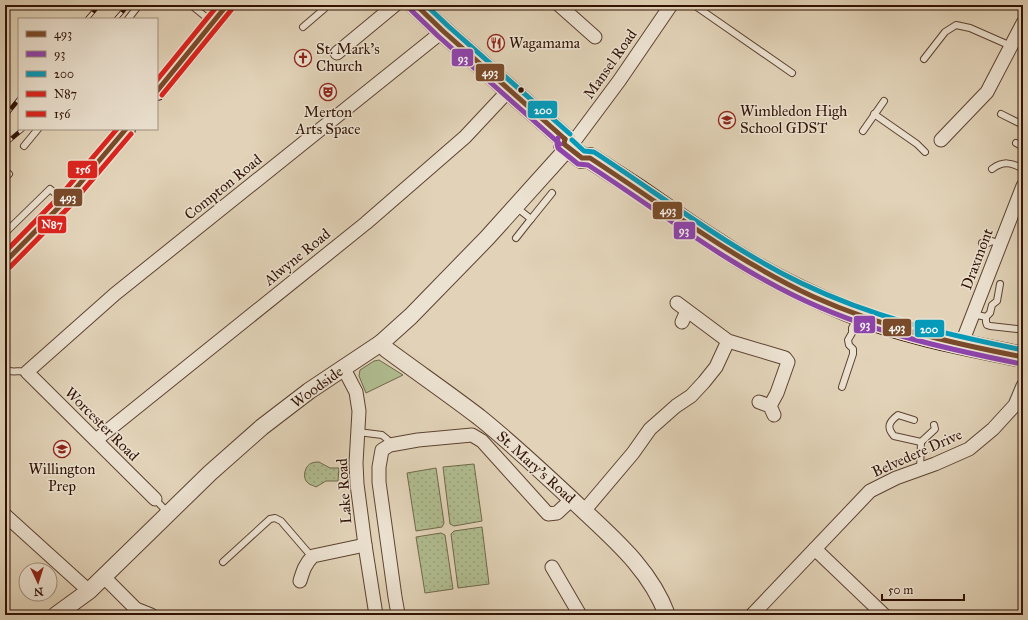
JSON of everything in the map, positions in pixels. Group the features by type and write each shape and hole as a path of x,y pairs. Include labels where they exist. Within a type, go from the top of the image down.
{"main road":[{"path":"158,90 226,5"},
{"path":"416,5 443,31 570,142 588,151 590,158 716,243 806,293 858,315 889,326 961,345 1023,357"},
{"path":"5,262 65,201 125,130"}],"street":[{"path":"337,53 395,5"},
{"path":"559,5 595,37"},
{"name":"Mansel Road","path":"570,142 602,103 671,5"},
{"path":"940,140 987,92 1023,23"},
{"name":"Compton Road","path":"27,372 115,294 443,31"},
{"name":"Alwyne Road","path":"96,440 366,223 465,137 510,89"},
{"name":"Woodside","path":"56,615 89,591 210,473 262,427 343,367 380,343 411,316 516,207 570,142"},
{"name":"Draxmont","path":"961,345 1023,186"},
{"path":"682,312 728,341 785,358 788,362 777,393 768,407"},
{"path":"584,510 633,453 650,429 690,396 704,382 716,367 728,341"},
{"name":"St. Mary's Road","path":"380,343 480,418 584,510 623,547 638,565 650,582 667,615"},
{"name":"Lake Road","path":"343,367 356,392 359,411 357,484 376,615"},
{"name":"Worcester Road","path":"27,372 156,499"},
{"name":"Belvedere Drive","path":"752,615 870,491 896,478 920,470 969,449 993,429 1015,405 1023,386"},
{"path":"400,615 398,614 395,597 379,482 379,467 382,450 390,445 418,440 472,435 482,442 548,514 557,514 572,499"},
{"path":"5,515 89,591"},
{"path":"300,581 307,562 312,557 365,545"},
{"path":"815,548 884,615"},
{"path":"552,567 576,613"},
{"path":"104,577 136,609 152,615"}],"lane":[{"path":"129,18 139,5"},
{"path":"192,5 213,23"},
{"path":"303,27 324,9 322,5"},
{"path":"694,5 792,73"},
{"path":"924,59 945,32 956,25 970,28 1011,46"},
{"path":"863,131 884,102"},
{"path":"874,114 917,144 925,152"},
{"path":"1001,114 1023,124"},
{"path":"24,146 37,130"},
{"path":"1016,144 1023,147"},
{"path":"992,169 999,164 1007,164 1016,165 1023,169"},
{"path":"5,226 8,230 50,188 65,201"},
{"path":"516,238 552,193"},
{"path":"516,207 531,219"},
{"path":"982,242 988,243 992,240 1000,244"},
{"path":"1000,284 997,301 992,305 990,313 986,317 986,322 990,326 1017,329"},
{"path":"973,314 986,317"},
{"path":"842,387 853,354 853,350 849,345 848,340 858,315"},
{"path":"5,370 10,372 27,372"},
{"path":"914,420 898,415 893,419 889,426 890,431 894,436 921,442"},
{"path":"920,470 921,442 935,428 934,424"},
{"path":"358,432 382,435 387,439 390,445"},
{"path":"156,499 169,514"},
{"path":"223,562 270,519 275,518 281,521 312,557"}],"green space":[{"path":"379,360 403,375 366,393 359,376 360,370 374,361"},
{"path":"314,462 319,462 330,468 339,468 338,481 326,481 316,487 305,480 306,469 308,466"},
{"path":"474,464 482,521 454,526 450,524 443,467"},
{"path":"436,468 444,523 442,527 416,531 407,473"},
{"path":"482,527 489,584 458,588 451,534 454,531"},
{"path":"441,533 445,535 453,589 425,593 416,537"}],"railway":[{"path":"88,18 99,5"},
{"path":"117,18 128,5"},
{"path":"5,116 18,100"},
{"path":"5,144 22,130"}],"transit line":[{"name":"156","path":"158,79 218,5"},
{"name":"493","path":"158,90 227,5"},
{"name":"493","path":"416,5 443,31 565,139"},
{"name":"200","path":"426,5 570,134"},
{"name":"N87","path":"162,95 232,9"},
{"name":"93","path":"411,10 438,36 560,144"},
{"name":"156","path":"5,252 60,196 116,130"},
{"name":"493","path":"5,262 65,201 125,130"},
{"name":"N87","path":"10,267 70,206 131,134"},
{"name":"93","path":"558,138 558,148 578,164 588,165 714,250 793,295 848,319 905,337 963,352 1022,364"},
{"name":"493","path":"565,139 564,144 582,158 590,158 727,249 784,282 814,297 839,308 917,333 1023,357"},
{"name":"200","path":"572,140 584,151 594,152 747,254 801,283 855,306 910,324 965,338 1023,350"}],"place":[{"name":"Wagamama","path":"496,43"},
{"name":"St. Mark's Church","path":"303,58"},
{"name":"Merton Arts Space","path":"328,92"},
{"name":"Wimbledon High School GDST","path":"727,120"},
{"name":"Willington Prep","path":"62,449"}]}
